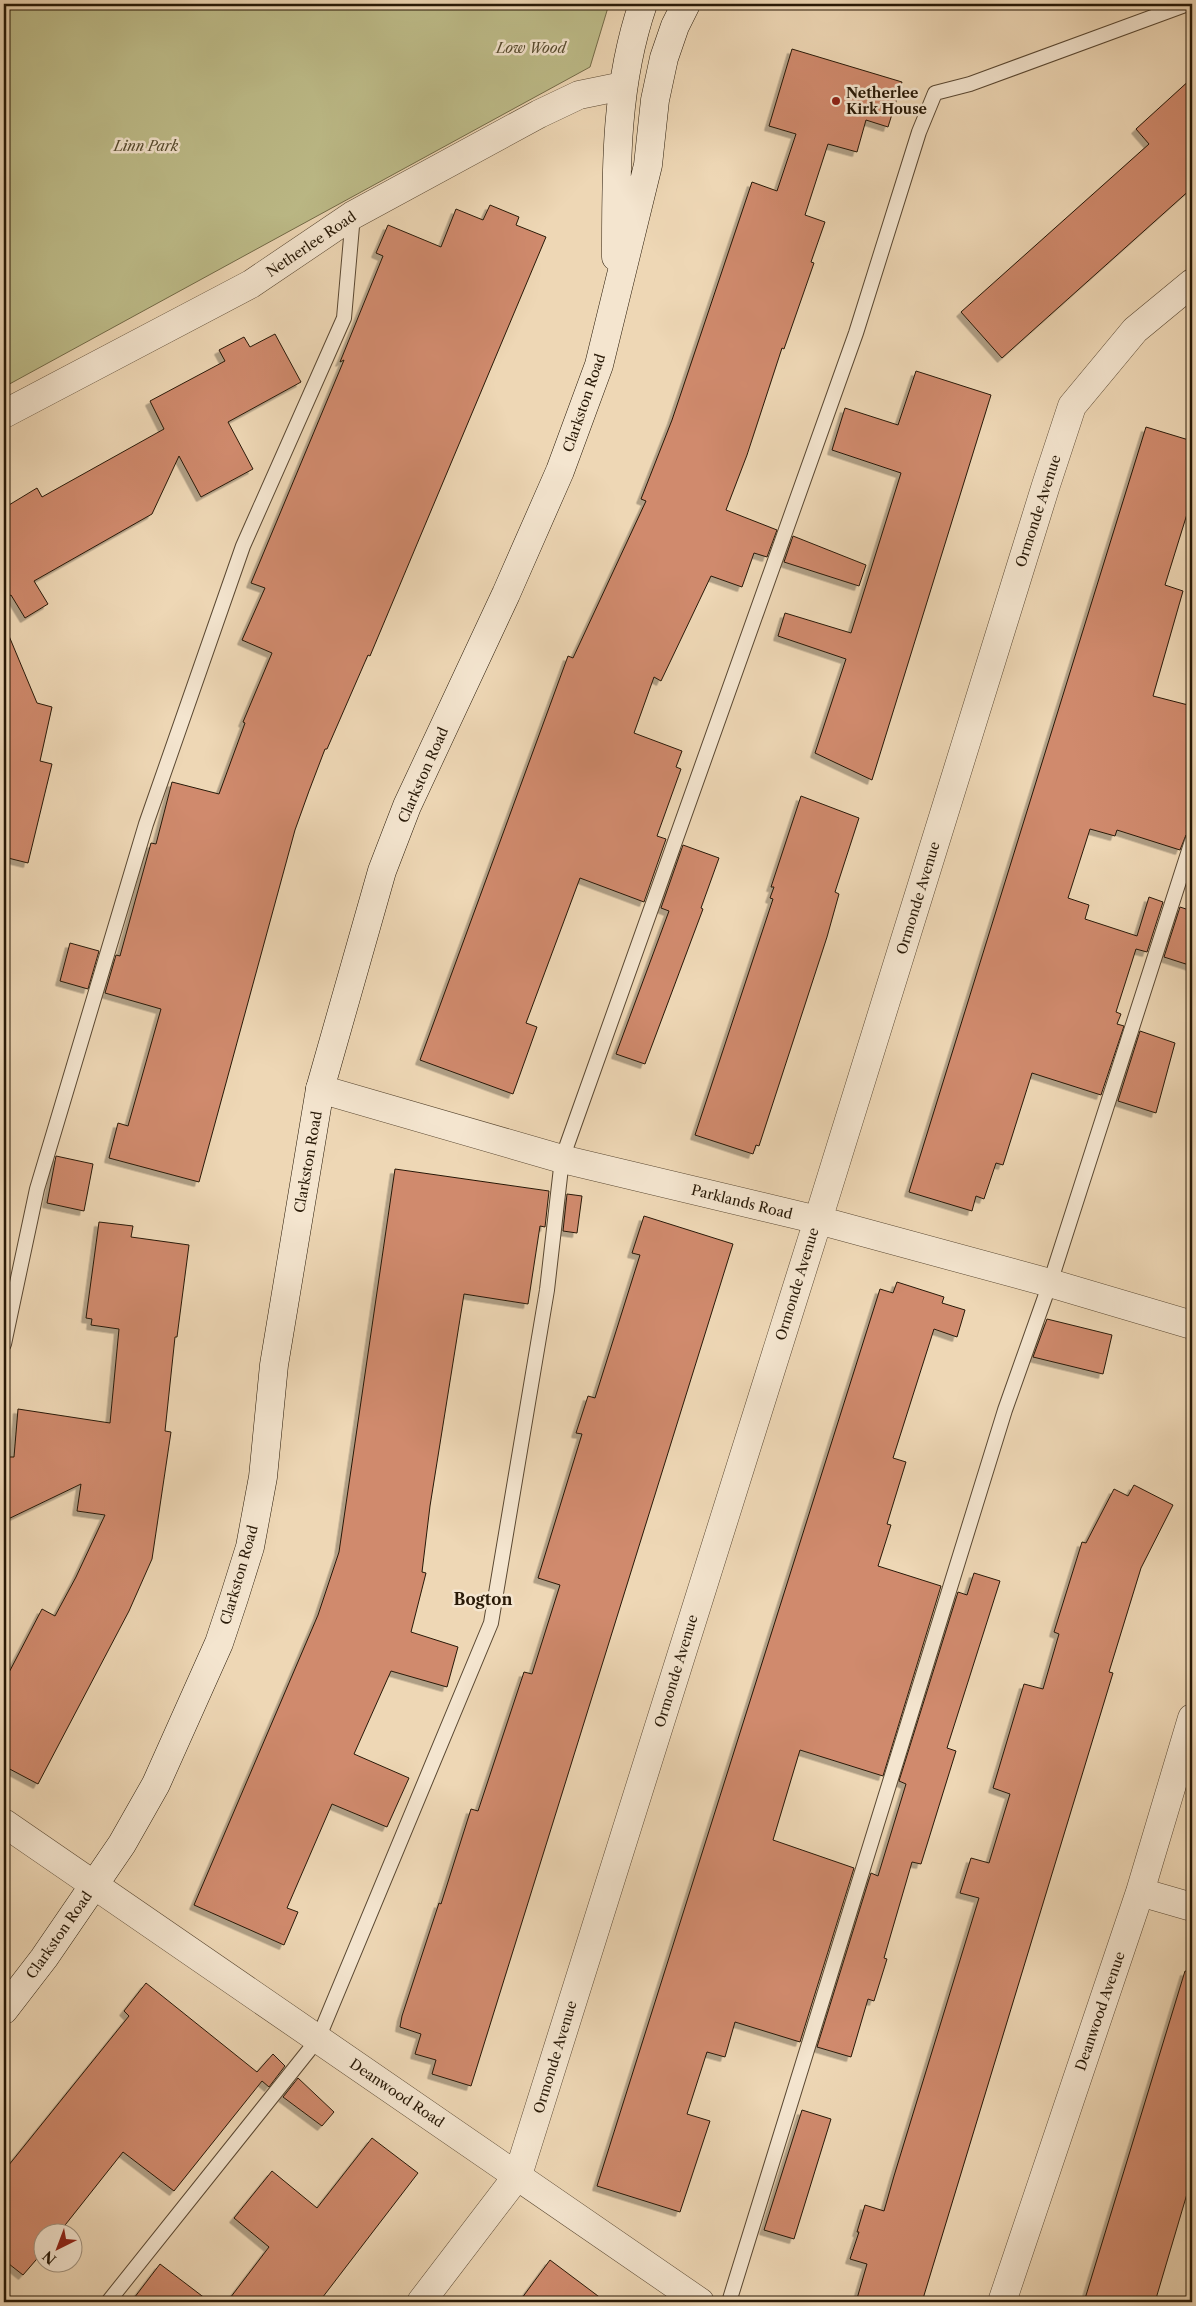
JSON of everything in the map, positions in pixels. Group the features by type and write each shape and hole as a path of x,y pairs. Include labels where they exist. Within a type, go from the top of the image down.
{"street":[{"name":"Clarkston Road","path":"616,301 616,176 622,86 634,32 643,4"},
{"name":"Clarkston Road","path":"4,2010 44,1958 122,1844 156,1784 219,1643 250,1547 263,1478 274,1365 320,1089 382,871 407,806 506,594 560,471 599,365 648,165 655,100 664,58 675,26 686,4"},
{"name":"Netherlee Road","path":"4,414 251,284 353,215 555,106 579,95 622,86"},
{"name":"Ormonde Avenue","path":"422,2302 518,2175 1072,406 1135,330 1192,283"},
{"name":"Parklands Road","path":"320,1089 562,1159 818,1220 1050,1283 1192,1325"},
{"name":"Deanwood Avenue","path":"1002,2302 1140,1892 1192,1718"},
{"name":"Deanwood Road","path":"4,1823 700,2302"},
{"path":"1140,1892 1192,1908"}],"lane":[{"path":"108,2302 318,2039 491,1623 547,1290 562,1159 853,343 919,132 935,93 970,84 1188,4"},
{"path":"4,1344 37,1189 146,824 244,546 344,318 353,215"},
{"path":"730,2302 1005,1410 1050,1283 1192,841"}],"green space":[{"name":"Linn Park","path":"4,4 609,4 590,67 4,387"}],"building":[{"path":"792,49 902,82 888,127 866,120 857,152 828,144 805,215 825,222 811,262 814,263 784,349 782,348 747,455 726,510 777,530 767,557 754,553 742,587 711,576 661,681 654,677 634,733 682,751 676,767 681,769 657,836 666,839 644,902 580,878 526,1023 537,1027 513,1094 420,1060 568,656 573,658 646,501 641,499 672,420 752,182 777,191 796,134 769,126"},
{"path":"1192,78 1192,188 1002,358 961,312 1149,144 1136,129"},
{"path":"490,205 519,217 516,225 546,237 370,656 368,655 327,749 325,749 309,791 295,830 199,1182 109,1158 118,1123 128,1126 161,1009 105,993 116,955 120,956 151,843 156,844 172,782 219,794 245,723 243,722 272,653 242,640 265,588 251,583 344,360 340,362 383,256 376,253 388,225 441,247 456,209 483,220"},
{"path":"275,334 301,382 228,422 253,469 201,497 179,456 152,514 34,581 48,604 25,618 11,595 4,599 4,508 37,488 42,497 164,429 150,401 225,361 219,350 244,337 250,347"},
{"path":"916,371 991,395 872,780 815,753 846,659 778,636 785,613 851,633 901,473 832,450 845,408 898,425"},
{"path":"1146,427 1192,441 1192,498 1165,585 1183,591 1153,696 1192,706 1192,832 1186,835 1180,850 1117,830 1115,836 1090,829 1068,898 1089,905 1085,919 1137,936 1149,897 1163,902 1147,952 1136,949 1116,1012 1121,1014 1117,1024 1124,1026 1101,1095 1032,1073 1003,1165 996,1163 984,1199 976,1196 972,1211 909,1192"},
{"path":"793,536 866,565 859,586 784,562"},
{"path":"4,624 37,703 52,707 40,761 52,764 28,863 4,857"},
{"path":"801,796 859,818 835,892 839,894 827,937 759,1146 756,1145 753,1154 695,1135 773,899 770,898 774,887 771,887"},
{"path":"683,845 719,858 701,908 703,909 645,1064 616,1054 669,911 661,908"},
{"path":"1180,907 1192,911 1192,966 1164,957"},
{"path":"70,943 99,951 88,989 60,981"},
{"path":"1140,1031 1175,1043 1156,1113 1118,1101"},
{"path":"56,1156 93,1164 84,1211 47,1203"},
{"path":"395,1169 549,1191 545,1227 540,1226 528,1304 464,1294 430,1506 422,1572 426,1573 411,1632 458,1647 447,1687 391,1671 354,1754 409,1778 387,1827 332,1804 287,1908 298,1912 284,1945 194,1905 318,1615 339,1552"},
{"path":"567,1194 582,1196 577,1233 563,1231"},
{"path":"644,1216 733,1244 471,2086 432,2074 436,2060 415,2054 421,2034 400,2027 402,2016 439,1903 441,1904 471,1809 478,1811 524,1672 532,1674 560,1585 538,1578 582,1434 576,1433 588,1396 595,1398 640,1255 632,1253"},
{"path":"99,1222 133,1226 131,1237 189,1245 177,1337 175,1337 165,1431 171,1432 152,1559 129,1611 38,1784 4,1766 4,1682 42,1609 55,1616 76,1577 105,1515 77,1511 81,1484 4,1521 7,1457 14,1457 18,1409 110,1423 119,1329 91,1325 92,1319 86,1318"},
{"path":"897,1282 944,1297 942,1303 965,1310 957,1337 934,1329 893,1458 906,1462 887,1524 891,1525 878,1566 941,1586 883,1776 800,1750 773,1840 854,1868 800,2042 735,2022 725,2057 707,2052 687,2114 710,2121 680,2212 597,2186 880,1289 893,1293"},
{"path":"1047,1319 1112,1335 1103,1374 1033,1357"},
{"path":"1134,1485 1173,1505 1141,1568 1109,1672 1113,1673 922,2302 856,2302 867,2264 850,2259 859,2232 857,2232 865,2205 884,2211 979,1898 960,1893 971,1858 989,1863 1010,1794 993,1788 1024,1684 1043,1689 1059,1634 1054,1632 1082,1542 1086,1543 1114,1489 1128,1496"},
{"path":"974,1573 1000,1581 947,1748 956,1751 921,1864 912,1862 884,1958 887,1959 874,2001 868,1999 851,2057 817,2047 871,1873 878,1876 906,1784 899,1781 958,1592 967,1595"},
{"path":"1185,1971 1192,1972 1192,2177 1155,2302 1084,2302"},
{"path":"146,1983 257,2072 273,2054 285,2066 269,2087 262,2081 174,2191 123,2152 66,2224 32,2224 32,2265 23,2275 4,2260 4,2171 129,2016 124,2011"},
{"path":"298,2078 334,2112 322,2126 283,2097"},
{"path":"802,2110 831,2119 794,2239 764,2230"},
{"path":"372,2138 418,2173 319,2302 227,2302 269,2247 234,2218 272,2171 317,2208"},
{"path":"550,2260 606,2302 519,2302"},
{"path":"160,2264 210,2302 131,2302"}],"place":[{"name":"Netherlee Kirk House","path":"836,101"}],"district":[{"name":"Bogton","path":"483,1599"}],"park label":[{"name":"Low Wood","path":"531,48"}]}
